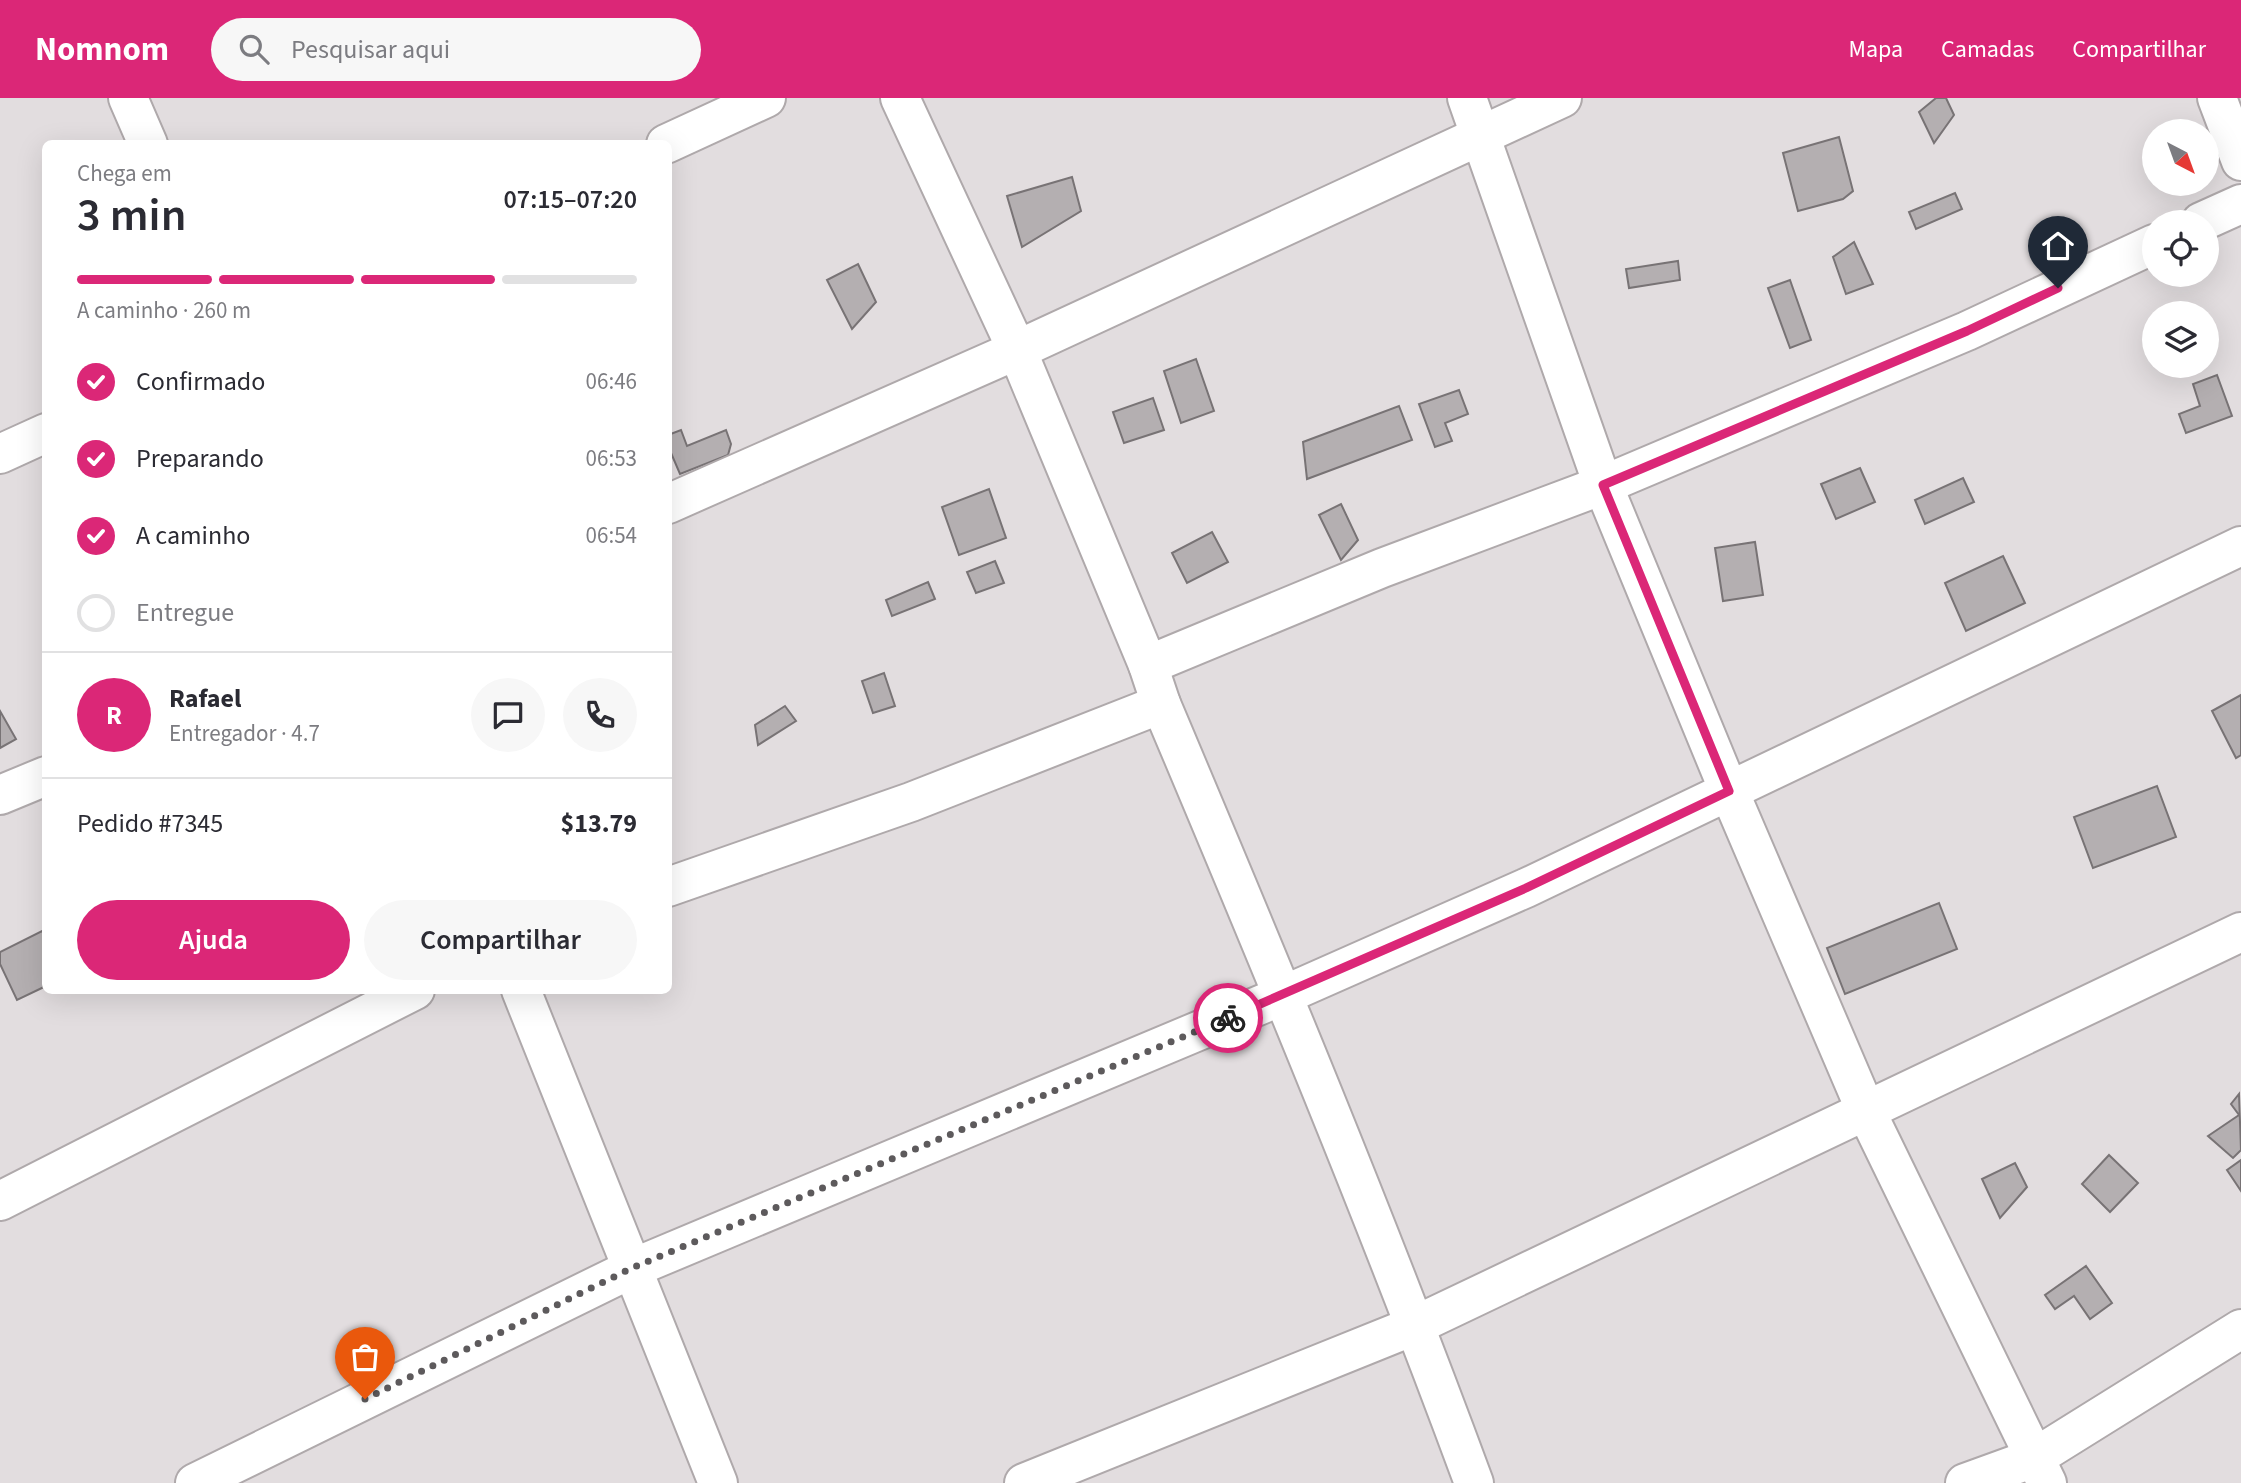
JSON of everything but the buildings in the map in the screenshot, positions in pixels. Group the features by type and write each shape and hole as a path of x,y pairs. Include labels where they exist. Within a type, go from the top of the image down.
{"street":[{"path":"128,98 146,140"},
{"path":"672,141 766,98"},
{"path":"900,98 1017,350 1148,665 1161,704 1284,995 1416,1325 1474,1483"},
{"path":"1467,98 1603,485 1729,791 1866,1111 2041,1470"},
{"path":"672,502 1017,350 1480,133 1562,98"},
{"path":"2217,98 2241,161"},
{"path":"2219,214 2241,204"},
{"path":"1148,665 1382,568 1603,485 1967,331 2142,250"},
{"path":"0,454 42,435"},
{"path":"195,1483 632,1268 1284,995 1526,888 2241,546"},
{"path":"672,886 911,802 1161,704"},
{"path":"0,795 42,778"},
{"path":"1024,1483 1416,1325 2241,932"},
{"path":"0,1201 407,994"},
{"path":"522,994 718,1483"},
{"path":"1965,1483 2041,1470 2241,1329"}],"way so far":[{"path":"365,1399 632,1268 1228,1018"}],"route":[{"path":"1228,1018 1526,888 1729,791 1603,485 1967,331 2058,288"}]}
